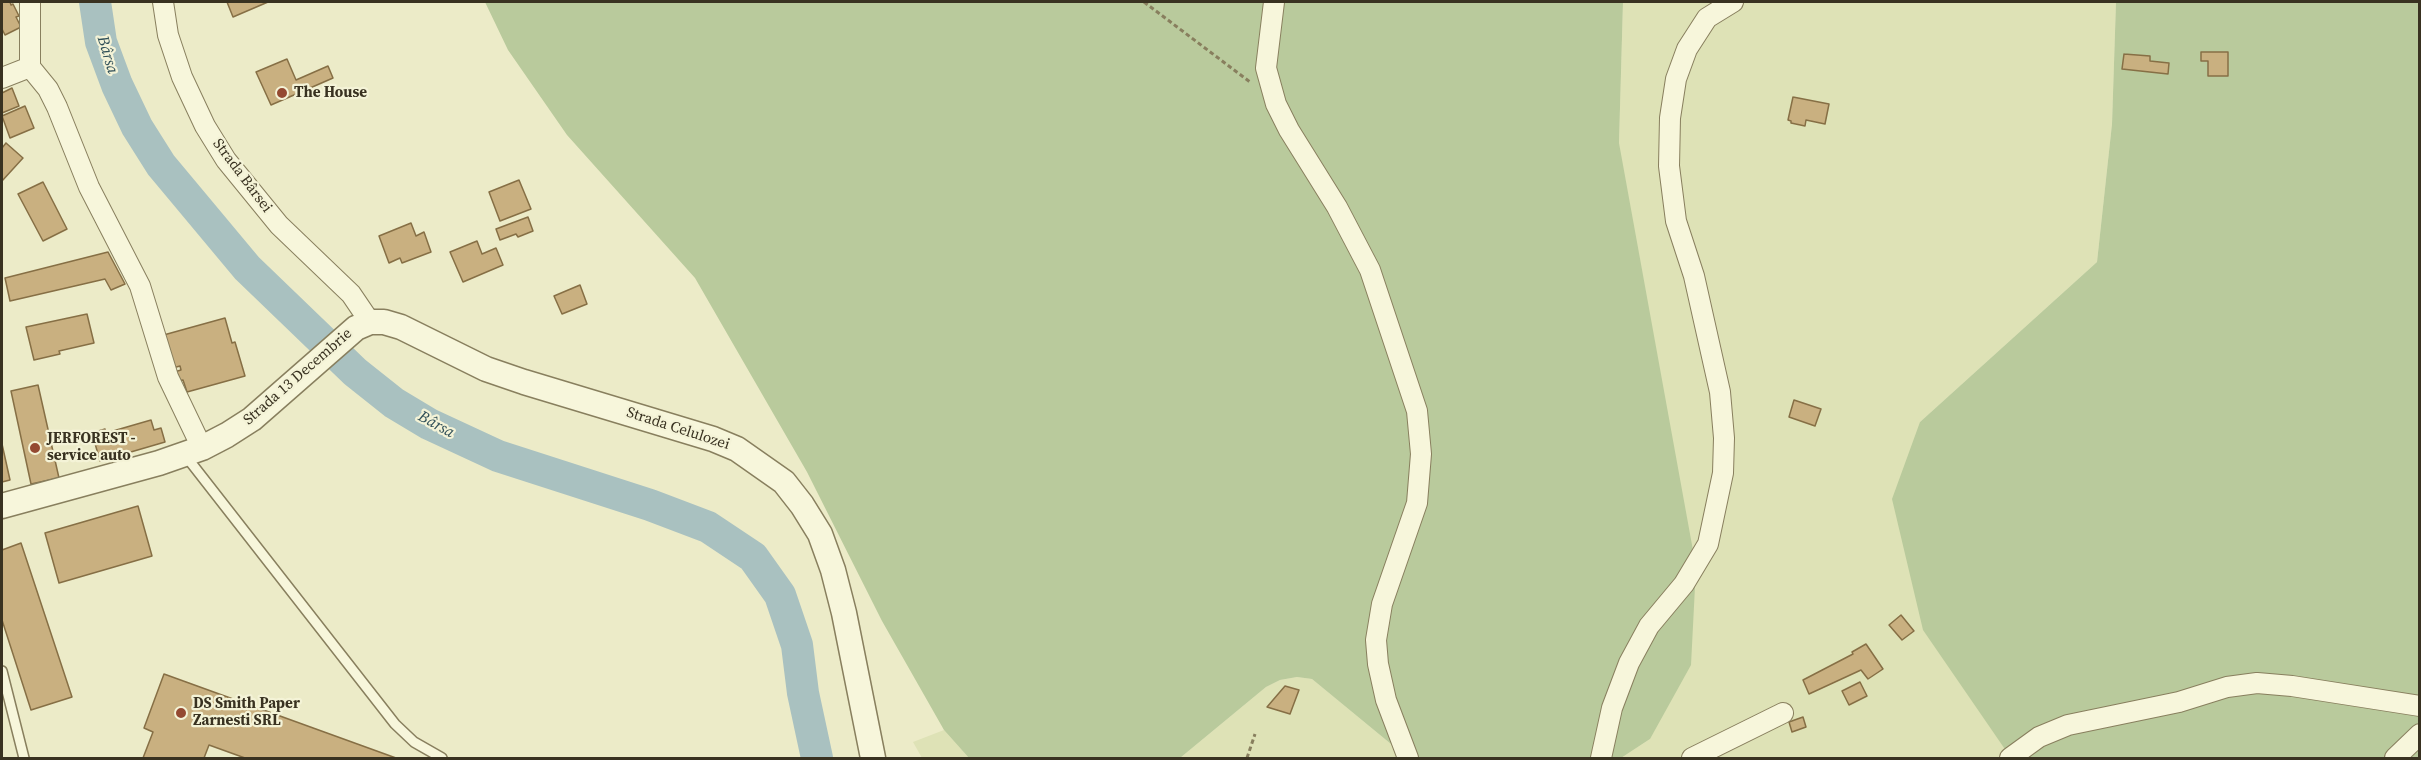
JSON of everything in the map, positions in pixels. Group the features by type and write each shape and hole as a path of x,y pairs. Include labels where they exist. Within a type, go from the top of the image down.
{"street":[{"path":"30,2 30,67 48,89 89,187 140,286 194,452"},
{"name":"Strada Bârsei","path":"163,2 168,35 182,77 205,126 226,160 279,225 351,294 363,325"},
{"path":"1274,2 1266,68 1276,104 1289,130 1337,207 1370,270 1400,352 1417,411 1421,454 1417,503 1382,604 1376,640 1378,664 1386,700 1408,759"},
{"path":"1601,759 1612,708 1629,663 1650,626 1684,584 1708,544 1723,473 1724,438 1720,392 1694,276 1676,221 1669,166 1670,118 1676,80 1687,49 1707,18 1733,2"},
{"path":"2,78 30,67"},
{"name":"Strada Celulozei","path":"363,325 384,322 401,327 478,365 525,382 713,439 737,449 784,482 820,534 833,570 873,759"},
{"name":"Strada 13 Decembrie","path":"2,506 194,452 227,435 252,418 363,325"},
{"path":"2010,759 2039,737 2068,724 2179,702 2227,687 2257,683 2292,686 2420,706"},
{"path":"1692,759 1783,713"},
{"path":"2395,759 2420,734"}],"lane":[{"path":"194,452 394,724 414,742 442,759"},
{"path":"2,671 24,759"}],"path":[{"path":"1144,2 1226,62 1276,104"},
{"path":"1247,759 1255,734"}],"green space":[{"path":"485,2 1623,2 1619,143 1696,567 1691,665 1650,739 1621,758 1408,758 1312,679 1297,677 1280,680 1266,687 1180,758 969,758 944,730 882,621 807,472 695,278 567,135 508,50"},
{"path":"1623,2 2116,2 2112,124 2097,262 1920,422 2011,758 1621,758 1650,739 1619,143"},
{"path":"2116,2 2419,2 2419,758 2011,758 1923,630 1892,499 1920,422 2097,262 2112,124"},
{"path":"1297,677 1312,679 1408,758 1180,758 1266,687 1280,680"},
{"path":"944,730 969,758 922,758 913,742"}],"building":[{"path":"2,2 13,4 21,27 5,35 2,29"},
{"path":"227,2 268,2 233,17"},
{"path":"2201,52 2228,52 2228,76 2208,76 2208,61 2201,61"},
{"path":"2124,54 2150,56 2150,61 2169,63 2168,74 2122,69"},
{"name":"The House","path":"287,59 296,80 328,66 333,78 271,105 256,72"},
{"path":"12,88 19,106 2,113 2,93"},
{"path":"1793,97 1829,104 1825,124 1806,120 1805,126 1791,123 1788,120"},
{"path":"25,106 34,128 10,138 2,116"},
{"path":"6,143 23,158 2,181 2,148"},
{"path":"519,180 531,209 500,221 489,192"},
{"path":"43,182 67,229 43,241 18,194"},
{"path":"528,217 533,231 518,237 516,234 500,240 496,229"},
{"path":"411,223 416,236 424,232 431,252 402,263 400,258 389,263 379,236"},
{"path":"477,241 482,254 496,248 503,265 463,282 450,252"},
{"path":"108,252 125,284 111,290 105,279 10,301 5,278"},
{"path":"580,285 587,304 562,314 554,296"},
{"path":"87,314 94,343 59,351 60,354 34,360 26,327"},
{"path":"225,318 245,376 187,392 183,380 177,381 174,372 181,370 180,366 169,369 160,336"},
{"path":"38,385 59,478 31,484 11,391"},
{"path":"1794,400 1821,409 1815,426 1789,417"},
{"path":"151,420 154,430 161,428 165,442 100,461 92,433 105,429 106,433"},
{"path":"2,444 10,480 2,482"},
{"path":"138,506 152,556 59,583 45,533"},
{"path":"21,543 72,697 31,710 2,620 2,550"},
{"path":"1901,615 1914,631 1902,640 1889,625"},
{"path":"1866,644 1883,669 1868,679 1861,670 1809,694 1803,680 1853,654 1852,652"},
{"path":"164,674 396,758 245,758 209,745 204,758 143,758 153,732 144,728"},
{"path":"1860,682 1867,696 1849,705 1842,691"},
{"path":"1285,686 1299,690 1290,714 1267,707"},
{"path":"1803,717 1806,727 1792,732 1789,722"}],"waterway":[{"name":"Bârsa","path":"95,2 101,42 117,85 137,127 161,165 247,268 355,372 394,403 429,424 498,456 650,505 708,527 753,557 780,595 797,645 803,693 817,758"}],"place":[{"name":"The House","path":"282,93"},
{"name":"JERFOREST - service auto","path":"35,448"},
{"name":"DS Smith Paper Zarnesti SRL","path":"181,713"}]}
